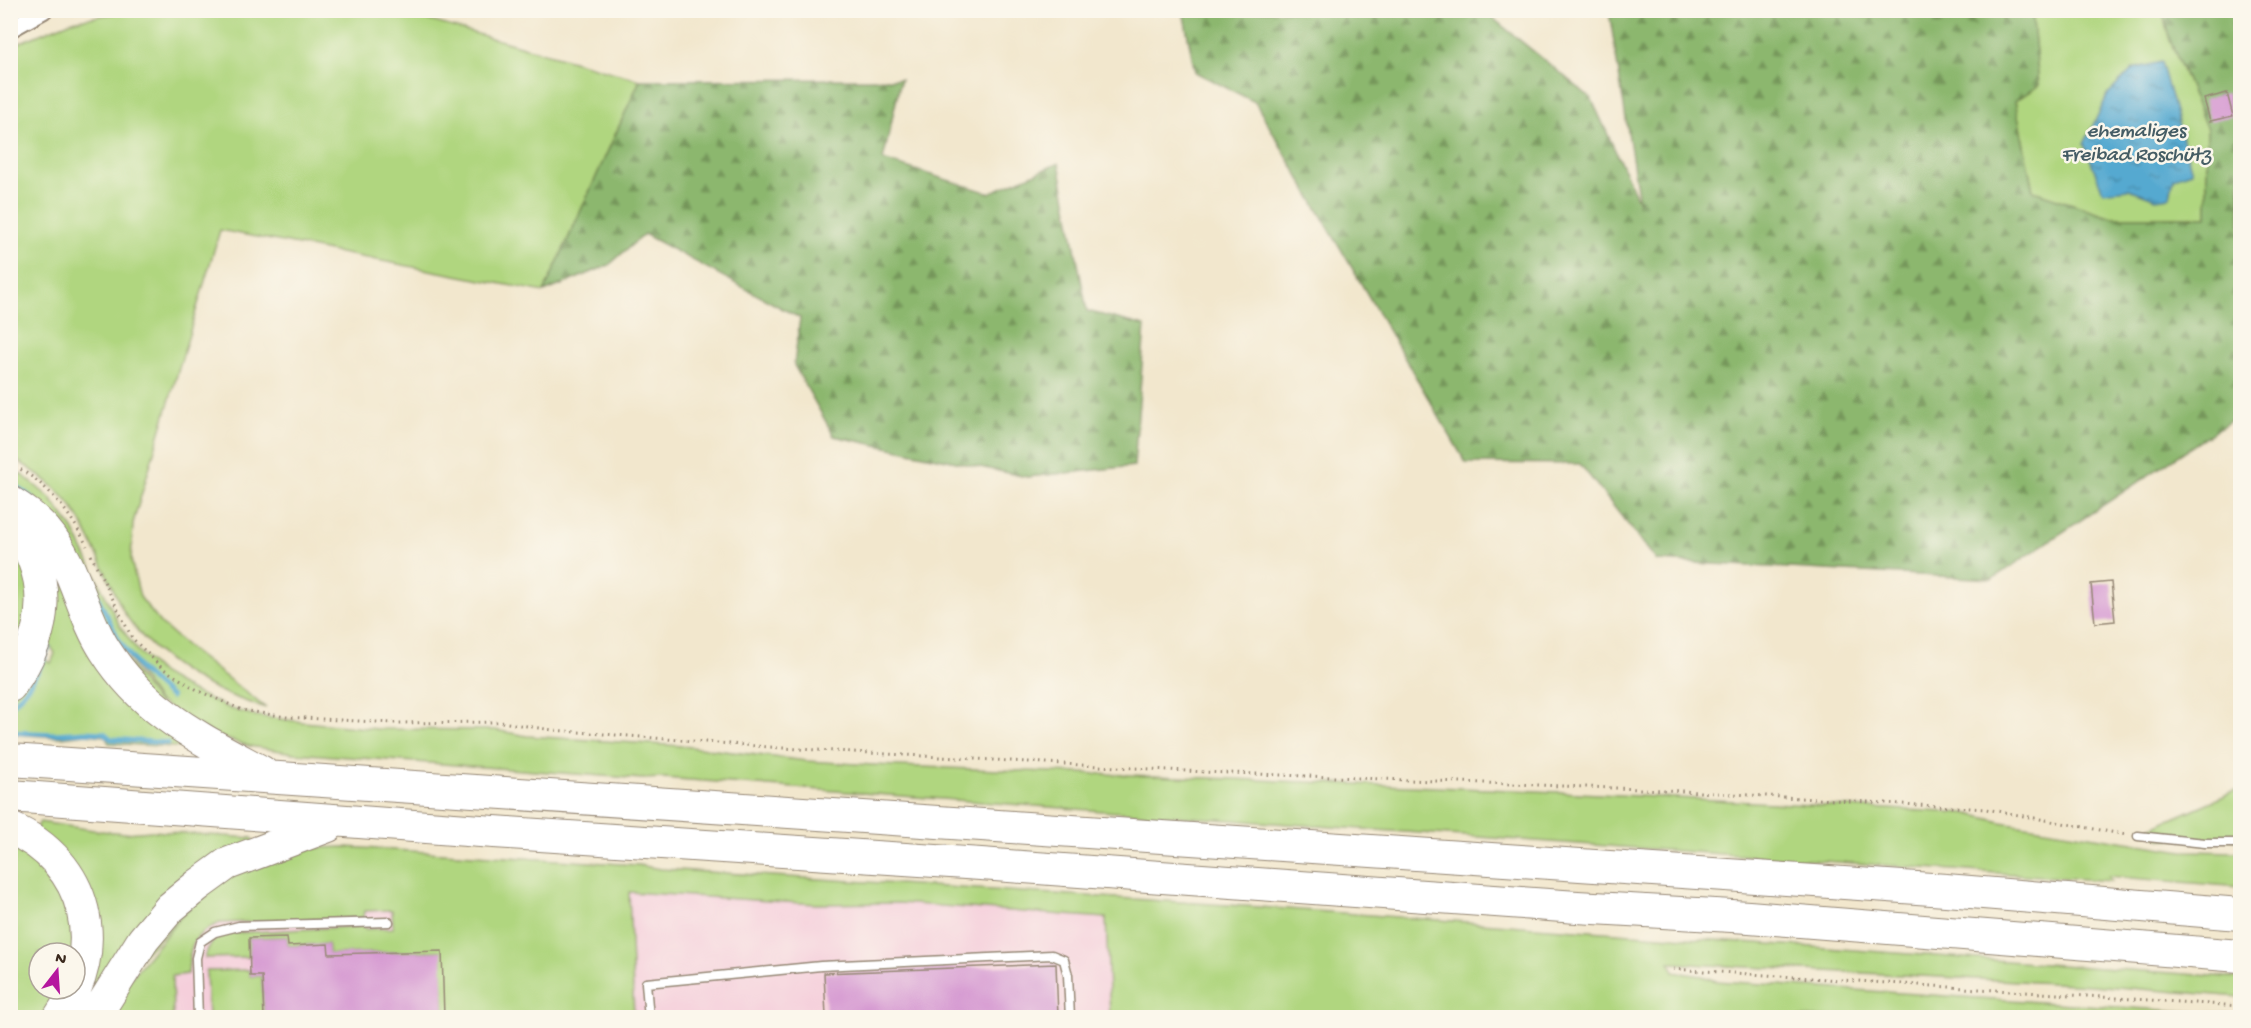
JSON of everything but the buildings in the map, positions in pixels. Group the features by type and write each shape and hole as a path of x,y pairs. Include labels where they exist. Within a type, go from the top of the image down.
{"highway":[{"path":"10,502 26,512 46,531 62,556 103,648 123,676 147,701 173,722 270,777"},
{"path":"10,520 30,551 40,580 43,608 37,637 24,667 10,686"},
{"path":"10,760 1946,890 2241,914"},
{"path":"10,796 1577,907 1749,917 2241,956"},
{"path":"94,1017 143,940 170,908 198,885 227,864 288,839 343,821"},
{"path":"10,828 39,842 63,866 80,896 86,924 86,951 81,976 69,1003 59,1017"}],"street":[{"path":"10,29 44,10"}],"lane":[{"path":"2138,836 2205,843 2241,843"},
{"path":"198,1017 196,958 201,942 215,932 239,926 389,922"},
{"path":"648,1017 646,983 821,966 1053,955 1064,960 1068,975 1070,1017"}],"path":[{"path":"10,464 23,470 52,494 75,522 132,638 162,668 199,691 242,710 286,717 393,723 501,722 552,730 801,749 1204,772 1665,790 1986,809 2138,836"},
{"path":"1673,969 2241,1006"}],"shaded area":[{"path":"337,875 817,903 900,903 1670,962 1674,972 1702,976 1707,1017 173,1018 172,976 196,921"}],"green space":[{"path":"128,11 396,11 640,80 544,292 220,230 133,523 131,560 140,597 161,624 266,708 207,685 171,663 155,649 140,634 120,605 88,534 71,506 43,478 11,457 11,46 72,21"},
{"path":"1183,11 1484,11 1591,98 1639,202 1609,11 2032,11 2039,85 2015,101 2033,191 2112,217 2207,217 2207,129 2170,40 2162,11 2240,11 2239,415 1992,579 1657,561 1580,464 1466,463 1255,102 1195,72"},
{"path":"2032,11 2162,11 2170,40 2207,129 2207,217 2112,217 2033,191 2015,101 2039,85"},
{"path":"901,79 883,160 989,193 1059,163 1087,311 1145,326 1134,466 1027,477 834,436 794,365 800,318 644,234 609,265 544,292 640,80"},
{"path":"11,469 24,476 50,498 73,529 120,626 137,650 162,674 190,690 231,709 257,716 378,729 495,730 527,736 682,746 807,761 873,765 1559,792 1965,813 2001,822 2183,851 2240,852 2240,887 2108,876 2111,881 663,778 643,779 294,753 249,746 216,736 158,701 11,489"},
{"path":"11,531 35,596 11,675"},
{"path":"33,537 192,748 109,743 105,736 86,734 61,737 11,734 10,696 38,657 51,663 55,653 46,639"},
{"path":"2240,789 2240,839 2159,839 2148,829"},
{"path":"40,822 126,833 152,831 252,838 255,843 81,1017 69,1017 75,1001 87,1001 87,971 93,956 35,829"},
{"path":"11,836 65,886 73,941 27,941 27,1001 61,1001 51,1017 11,1017"},
{"path":"346,847 1259,907 2240,978 2240,997 2092,985 1670,963 1674,972 1702,976 1716,981 2240,1015 2240,1018 1110,1017 1106,918 899,903 817,904 629,892 634,1017 444,1017 441,951 329,954 328,944 288,946 287,937 249,938 250,957 205,958 208,948 214,941 231,933 364,926 365,929 393,928 392,910 364,911 363,918 220,923 203,932 194,942 188,974 172,976 173,1017 104,1018 128,981 209,883 312,848"},
{"path":"250,970 250,976 262,976 264,1017 208,1017 206,971"}],"water":[{"name":"ehemaliges Freibad Roschütz","path":"2161,62 2192,172 2174,178 2170,197 2156,199 2129,189 2103,192 2084,144 2108,94 2133,69"}],"waterway":[{"path":"10,482 33,499"},
{"path":"94,590 120,642 141,671 171,697"},
{"path":"10,707 33,680 48,648"},
{"path":"10,732 104,733 111,739 168,743"}]}
